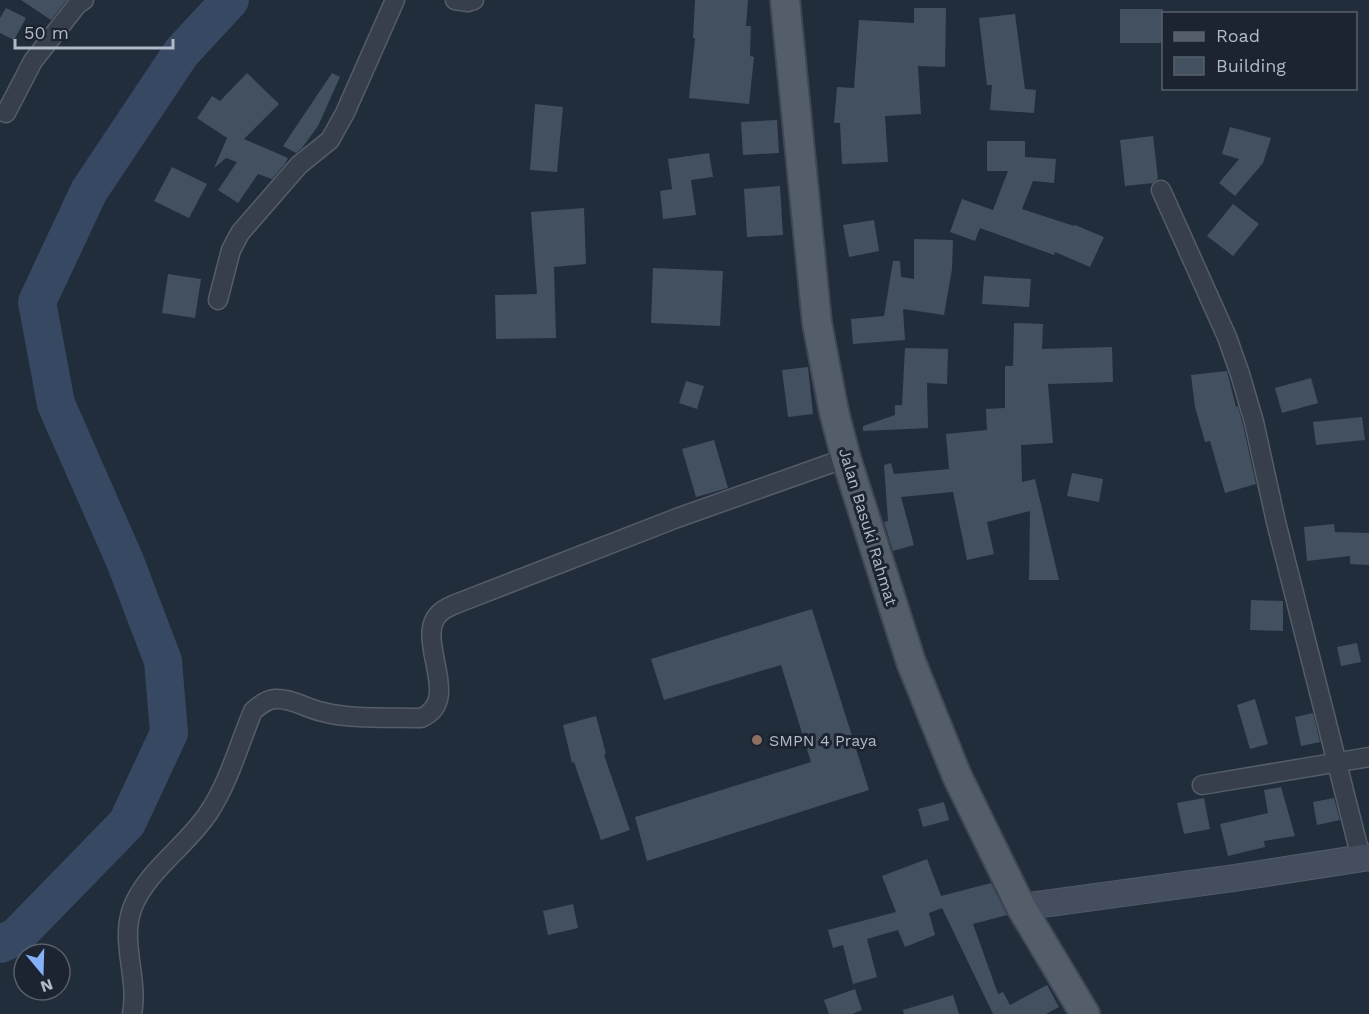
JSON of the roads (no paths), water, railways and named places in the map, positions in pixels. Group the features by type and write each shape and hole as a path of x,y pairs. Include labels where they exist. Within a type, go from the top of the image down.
{"main road":[{"name":"Jalan Basuki Rahmat","path":"784,0 817,323 834,412 846,458 911,662 957,776 1021,907 1085,1014"},
{"path":"1021,907 1234,878 1365,857"}],"street":[{"path":"6,113 33,61 77,4 84,0"},
{"path":"218,300 231,250 240,233 299,165 330,140 345,113 395,0"},
{"path":"455,0 468,2 474,0"},
{"path":"1161,190 1227,337 1240,374 1254,422 1272,507 1337,762 1365,857"},
{"path":"132,1014 134,987 128,925 132,908 144,887 208,814 219,794 253,711 264,702 276,698 321,712 351,717 421,718 431,714 437,706 439,694 432,635 433,623 440,612 677,518 846,458"},
{"path":"1202,785 1369,758"}],"waterway":[{"path":"0,944 16,937 127,823 169,733 163,661 125,561 56,404 37,302 89,191 181,53 230,0"}],"place":[{"name":"SMPN 4 Praya","path":"757,740"}]}
